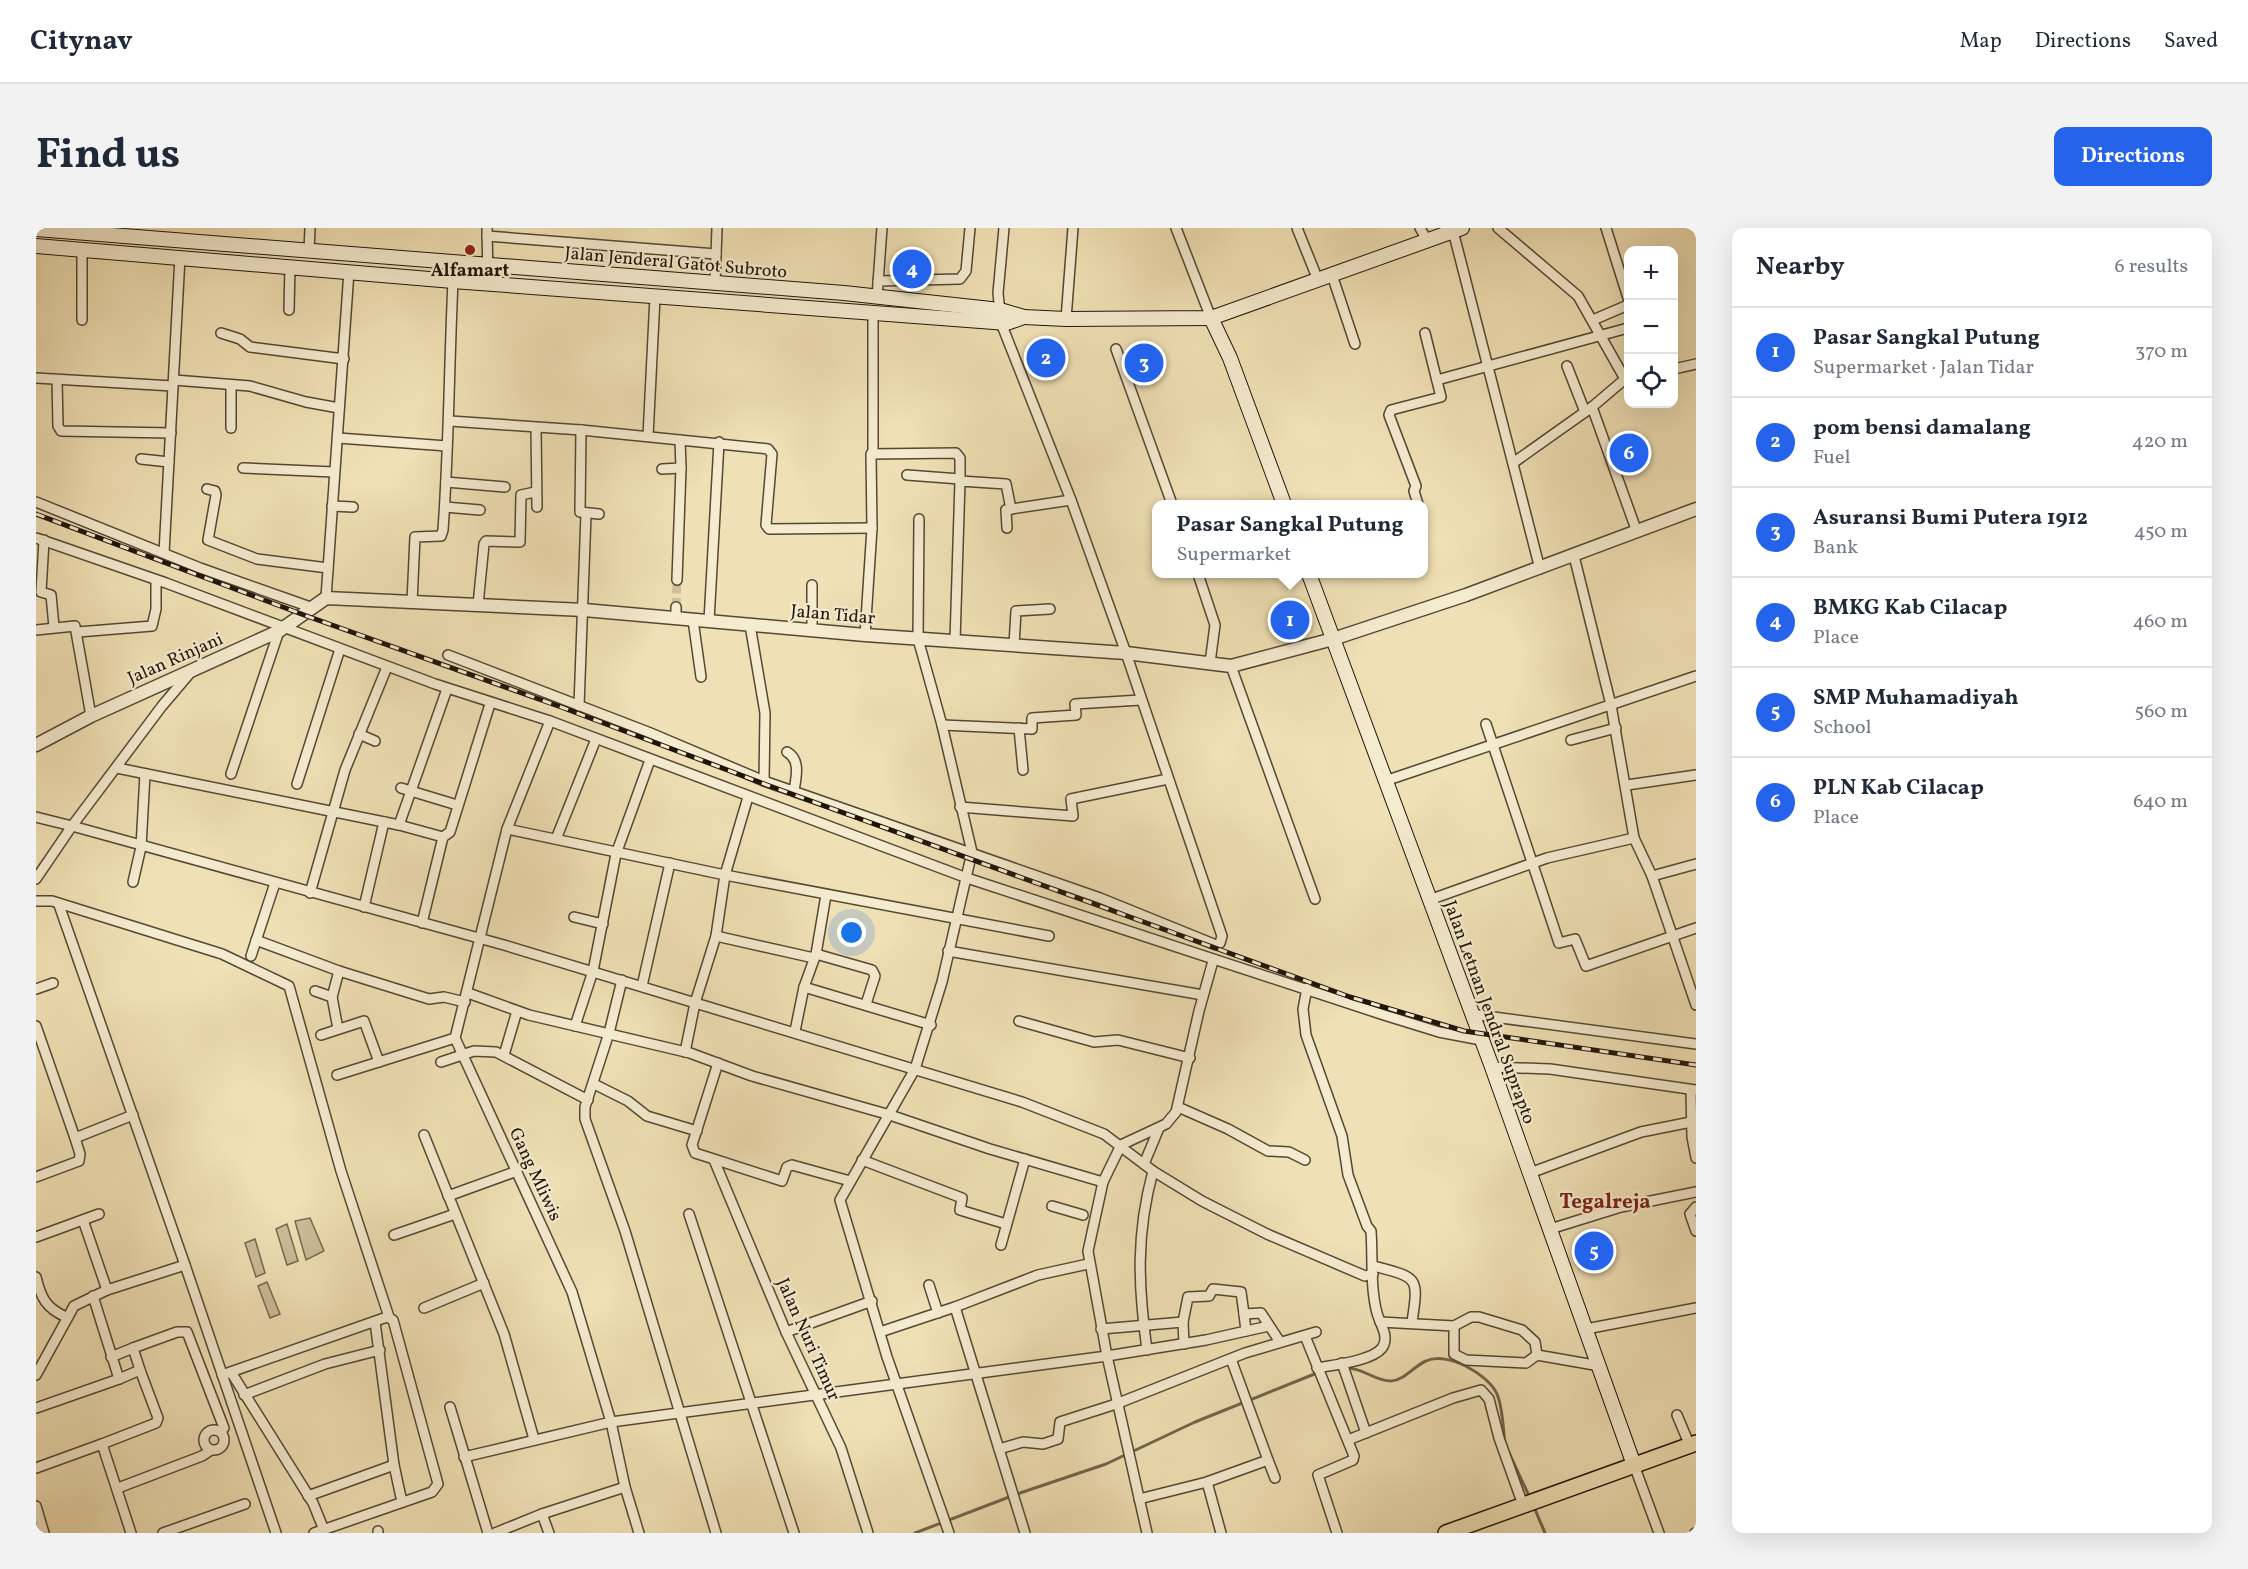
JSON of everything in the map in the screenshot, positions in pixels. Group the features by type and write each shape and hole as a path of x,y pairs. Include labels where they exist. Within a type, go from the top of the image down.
{"highway":[{"path":"1446,1533 1693,1445"}],"main road":[{"name":"Jalan Jenderal Gatot Subroto","path":"36,229 173,234 309,252 878,297 1000,316"},
{"name":"Jalan Jenderal Gatot Subroto","path":"36,246 873,313 1066,319 1211,318 1332,275 1424,234 1458,230"},
{"path":"714,301 715,283"},
{"path":"1211,318 1230,358 1283,500"},
{"name":"Jalan Letnan Jendral Suprapto","path":"1311,578 1492,1066 1634,1465"}],"street":[{"path":"309,252 310,228"},
{"path":"715,283 717,228"},
{"path":"878,297 882,228"},
{"path":"878,281 958,280 966,271 970,228"},
{"path":"448,655 764,781 1100,898 1216,945 1222,940 1221,936 1126,653 1071,500 1000,316 998,293 1004,228"},
{"path":"1066,319 1072,228"},
{"path":"1176,228 1211,318"},
{"path":"1298,228 1318,280"},
{"path":"1498,228 1578,296 1624,374"},
{"path":"1606,228 1624,283"},
{"path":"1458,230 1488,367 1540,569"},
{"path":"82,320 87,250 91,231"},
{"path":"488,283 487,232 716,254"},
{"path":"164,553 180,257"},
{"path":"289,309 290,266"},
{"path":"326,598 349,271"},
{"path":"1332,275 1355,344"},
{"path":"412,602 415,537 442,535 450,421 448,394 453,281"},
{"path":"648,436 655,297"},
{"path":"1593,320 1624,308"},
{"path":"865,635 872,528 870,455 873,453 873,313"},
{"path":"1437,380 1624,330"},
{"path":"221,333 240,339 250,347 344,359"},
{"path":"1417,500 1414,492 1416,486 1389,415 1391,410 1441,397 1425,333"},
{"path":"1116,349 1172,500"},
{"path":"1678,368 1696,364"},
{"path":"1567,366 1588,410 1637,532"},
{"path":"36,378 250,386 306,402 339,408"},
{"path":"57,380 58,426 61,431 171,433"},
{"path":"1513,463 1624,381"},
{"path":"231,385 231,428"},
{"path":"450,421 719,442 770,451 772,460 766,525 769,528 872,528"},
{"path":"536,428 535,492 537,507"},
{"path":"581,430 579,511 586,514 599,514"},
{"path":"338,438 447,446"},
{"path":"677,580 676,551 682,488 681,440"},
{"path":"709,621 719,442"},
{"path":"873,453 956,453 960,458 955,641"},
{"path":"141,459 169,462"},
{"path":"243,468 334,472"},
{"path":"662,469 681,468"},
{"path":"907,475 1006,484 1011,509"},
{"path":"446,482 505,487"},
{"path":"207,489 215,491 216,495 208,540 257,559 328,568"},
{"path":"478,605 485,542 520,542 520,495 535,492"},
{"path":"1007,528 1006,510 1071,500"},
{"path":"36,502 164,553 313,608"},
{"path":"332,506 353,507"},
{"path":"445,507 480,510"},
{"name":"Jalan Tidar","path":"326,598 676,613 693,620 865,635 1126,653 1231,666 1333,639 1540,569 1696,509"},
{"path":"579,706 586,514"},
{"path":"919,519 918,639 942,725 972,852 931,1024 915,1069 840,1200 896,1384 946,1526"},
{"path":"54,627 51,595 40,592 40,539 156,580 281,630 490,704 550,721 967,878 1439,1032 1481,1040"},
{"path":"1574,556 1616,728 1634,838 1652,876 1696,1005"},
{"path":"1200,578 1215,625 1210,663"},
{"path":"78,632 152,626 156,609 156,580"},
{"path":"812,585 812,630"},
{"name":"Jalan Rinjani","path":"36,745 91,716 281,630 326,598"},
{"path":"1014,645 1016,610 1050,609"},
{"path":"693,620 701,677"},
{"path":"36,630 72,625 78,632 91,716"},
{"path":"750,625 765,713 764,781"},
{"path":"231,774 281,630"},
{"path":"297,784 340,649"},
{"path":"1231,666 1315,899"},
{"path":"310,892 332,813 359,734 387,667"},
{"path":"36,879 72,826 162,706 194,669"},
{"path":"1385,781 1696,676"},
{"path":"399,825 405,789 447,689"},
{"path":"942,725 1032,729 1032,718 1076,715 1075,704 1142,700"},
{"path":"422,923 443,837 450,832 490,704"},
{"path":"337,1075 455,1038 507,829 550,721"},
{"path":"1486,724 1558,942 1575,939 1585,966 1696,927"},
{"path":"1019,728 1023,770"},
{"path":"1571,740 1616,728"},
{"path":"359,734 375,741"},
{"path":"556,839 596,739"},
{"path":"787,752 792,756 797,767 794,791"},
{"path":"575,1026 593,971 616,854 650,760"},
{"path":"117,768 399,825 443,837"},
{"path":"133,882 141,847 145,774"},
{"path":"1627,785 1696,775"},
{"path":"960,807 1073,816 1071,799 1168,779"},
{"path":"405,789 457,805"},
{"path":"685,1052 695,1003 716,936 725,876 748,796"},
{"path":"36,817 593,971 1022,1102 1095,1129 1121,1145 1153,1171 1202,1201 1267,1234 1365,1276 1373,1270 1406,1275 1414,1283 1416,1291 1412,1322"},
{"path":"364,907 384,822"},
{"path":"507,829 725,876 1048,936"},
{"path":"1429,900 1532,862 1634,838"},
{"path":"642,986 670,863"},
{"path":"1652,876 1696,864"},
{"path":"251,956 275,883"},
{"path":"795,1031 804,987 815,956 826,895"},
{"path":"36,901 59,905 222,954 289,986 341,1171 389,1317 393,1320 402,1344 438,1484 432,1492 319,1531 308,1496 244,1395 226,1374"},
{"path":"59,905 226,1374 237,1420 276,1533"},
{"path":"574,917 603,924"},
{"path":"716,936 872,970 875,976 866,1004"},
{"path":"256,940 339,971 429,999 466,998 685,1052 752,1076 890,1114 1025,1159 1103,1182"},
{"path":"948,951 1203,995"},
{"path":"1147,1533 1116,1404 1088,1264 1089,1216 1121,1145 1159,1128 1171,1119 1178,1107 1213,960"},
{"path":"338,1029 332,997 339,971"},
{"path":"622,980 609,1033 588,1100 585,1119 625,1232 716,1533"},
{"path":"36,989 53,983"},
{"path":"804,987 931,1024"},
{"path":"1307,988 1303,1009 1306,1035 1342,1136 1348,1175 1367,1226 1371,1231 1373,1270 1380,1322 1385,1332 1383,1347 1369,1356 1344,1368 1319,1371"},
{"path":"315,991 332,997"},
{"path":"504,1055 517,1011"},
{"path":"1471,1014 1696,1044"},
{"path":"321,1035 364,1021 379,1062"},
{"path":"1019,1021 1094,1042 1118,1040 1190,1058"},
{"path":"36,1026 38,1039 80,1154 79,1161 36,1177"},
{"name":"Gang Mliwis","path":"455,1038 464,1053 572,1292 611,1422 625,1487 639,1533"},
{"path":"441,1062 464,1053 484,1050 504,1055 588,1100"},
{"path":"718,1063 691,1149 698,1156 782,1181 787,1167 792,1165 850,1182"},
{"path":"1492,1066 1550,1069 1694,1090 1691,1122 1696,1158"},
{"path":"594,1084 628,1101 642,1114 697,1131"},
{"path":"1178,1107 1228,1129 1268,1151 1289,1152 1305,1160"},
{"path":"75,1138 133,1115"},
{"path":"1530,1173 1641,1132 1691,1122"},
{"path":"1143,1164 1159,1128"},
{"path":"424,1135 504,1334 534,1439"},
{"path":"1001,1245 1025,1159"},
{"name":"Jalan Nuri Timur","path":"714,1160 786,1332 845,1457 868,1533"},
{"path":"862,1160 962,1198 960,1210 1006,1224"},
{"path":"448,1196 517,1171"},
{"path":"1147,1350 1143,1325 1142,1268 1138,1256 1144,1206 1153,1171"},
{"path":"1550,1229 1621,1207 1696,1192"},
{"path":"1052,1206 1089,1216"},
{"path":"1696,1208 1690,1214 1696,1231"},
{"path":"36,1237 99,1214"},
{"path":"394,1235 455,1214"},
{"path":"689,1214 794,1533"},
{"path":"83,1220 107,1290"},
{"path":"36,1375 74,1306 107,1290 185,1264"},
{"path":"880,1332 955,1307 1038,1275 1088,1264"},
{"path":"36,1277 43,1301 48,1307 66,1317"},
{"path":"424,1308 484,1283"},
{"path":"929,1285 938,1313"},
{"path":"1184,1344 1183,1322 1188,1297 1209,1296 1212,1289 1241,1292 1246,1331"},
{"path":"93,1296 119,1378"},
{"path":"786,1332 872,1301"},
{"path":"955,1307 1025,1533"},
{"path":"1586,1329 1696,1308"},
{"path":"1244,1314 1261,1313 1280,1342"},
{"path":"226,1374 389,1317"},
{"path":"1380,1322 1458,1324 1471,1317 1489,1319 1522,1330 1535,1342 1537,1355"},
{"path":"375,1322 394,1465 402,1502"},
{"path":"1101,1329 1183,1322"},
{"path":"1458,1324 1454,1354 1459,1358 1526,1363 1537,1355 1600,1366"},
{"path":"464,1457 611,1422 1107,1356 1184,1344 1269,1326"},
{"path":"111,1357 177,1332 187,1332 222,1430 223,1445 202,1456 118,1488"},
{"path":"999,1449 1023,1442 1042,1444 1058,1439 1060,1422 1116,1404 1231,1359 1316,1332"},
{"path":"1305,1336 1348,1440 1353,1460 1318,1475 1337,1533"},
{"path":"36,1468 102,1444 158,1420 133,1348"},
{"path":"244,1395 325,1364 380,1350"},
{"path":"1231,1359 1275,1478"},
{"path":"1344,1368 1366,1432"},
{"path":"36,1408 140,1370"},
{"path":"1348,1440 1442,1402 1474,1390 1481,1390 1489,1399 1499,1438 1524,1505"},
{"path":"450,1407 488,1533"},
{"path":"1677,1415 1693,1445"},
{"path":"211,1450 205,1443 206,1435 213,1430 222,1430 237,1420"},
{"path":"102,1444 132,1533"},
{"path":"1139,1499 1207,1482 1268,1460"},
{"path":"308,1496 394,1465"},
{"path":"1634,1465 1659,1533"},
{"path":"1207,1482 1221,1533"},
{"path":"495,1533 542,1514 625,1487"},
{"path":"163,1533 245,1504"},
{"path":"36,1506 44,1533"},
{"path":"542,1514 549,1533"}],"shaded area":[{"path":"310,1218 324,1251 306,1260 295,1221"},
{"path":"287,1224 298,1261 287,1265 276,1229"},
{"path":"255,1239 265,1273 256,1277 245,1243"},
{"path":"267,1282 280,1314 270,1318 258,1286"}],"waterway":[{"path":"1347,1368 1391,1381 1401,1378 1422,1363 1435,1359 1445,1359 1466,1366 1485,1379 1497,1394 1502,1412 1505,1444"},
{"path":"915,1533 1017,1494 1106,1464 1195,1422 1317,1373"},
{"path":"1509,1453 1530,1498"},
{"path":"1534,1507 1545,1533"}],"tunnel":[{"path":"676,607 677,580"}],"railway":[{"path":"36,514 304,615 1350,997 1464,1031 1696,1065"}],"place":[{"name":"Alfamart","path":"470,250"},
{"name":"BMKG Kab Cilacap","path":"912,269"},
{"name":"pom bensi damalang","path":"1046,358"},
{"name":"Asuransi Bumi Putera 1912","path":"1144,363"},
{"name":"PLN Kab Cilacap","path":"1629,453"},
{"name":"Pasar Sangkal Putung","path":"1290,620"},
{"name":"SMP Muhamadiyah","path":"1594,1251"}],"district":[{"name":"Tegalreja","path":"1605,1201"}]}
